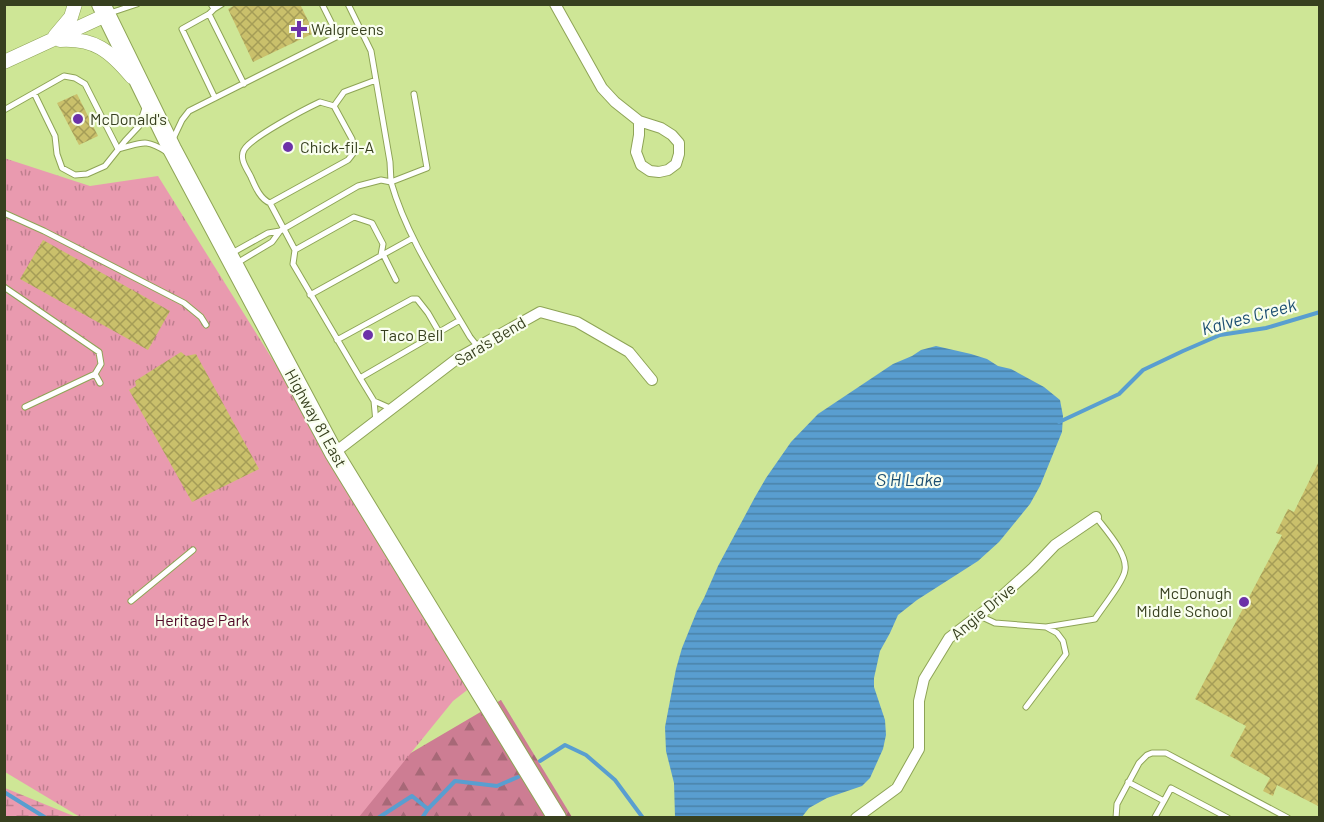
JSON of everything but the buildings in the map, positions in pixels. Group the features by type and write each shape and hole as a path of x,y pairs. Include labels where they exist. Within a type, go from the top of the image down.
{"main road":[{"name":"Highway 81 East","path":"103,10 173,151 334,453 557,818"}],"street":[{"path":"51,40 71,16 75,4"},
{"path":"555,4 602,88 639,121 661,128 679,143 676,164 668,170 650,171 641,165 636,152 639,121"},
{"path":"4,62 51,40 103,10"},
{"path":"51,40 74,39 91,42 105,50 122,66 145,95"},
{"name":"Sara's Bend","path":"334,453 458,358 540,312 577,322 629,352 652,380"},
{"name":"Angie Drive","path":"856,818 897,789 919,748 919,701 924,680 949,638 1033,568 1055,544 1096,517"}],"lane":[{"path":"103,10 137,4"},
{"path":"215,98 182,29 222,4"},
{"path":"118,149 144,142 173,151 182,120 189,111 338,36 322,4"},
{"path":"348,4 370,51 390,162 391,182 398,205 413,238 478,347"},
{"path":"211,9 244,84"},
{"path":"4,110 64,76 75,78 85,84 118,149"},
{"path":"334,106 344,92 376,80"},
{"path":"34,93 55,136 57,154 63,168 75,175 87,174 105,166 139,126 145,95"},
{"path":"231,260 268,233 282,230 358,186 381,180 391,182 427,168 414,94"},
{"path":"320,102 334,106 352,139 355,151 348,160 270,202 265,201 242,159 243,150 254,140 320,102"},
{"path":"270,202 282,230 295,249 292,264 374,401 376,422"},
{"path":"4,213 184,303 201,317 206,325"},
{"path":"295,249 354,217 372,222 383,244 382,255 396,280"},
{"path":"231,260 273,242 282,230"},
{"path":"310,295 413,238"},
{"path":"4,287 99,352 101,364 95,374 25,407"},
{"path":"337,340 412,299 417,299 422,303 440,332"},
{"path":"360,378 460,320"},
{"path":"95,374 100,384"},
{"path":"374,401 392,409"},
{"path":"979,615 995,623 1046,627 1095,619 1125,571 1124,560 1119,550 1096,517"},
{"path":"131,601 193,550"},
{"path":"1026,707 1066,654 1063,641 1057,633 1046,627"},
{"path":"1116,818 1116,804 1139,763 1147,754 1156,752 1166,753 1288,818"},
{"path":"1128,782 1164,801"},
{"path":"1157,818 1155,817 1171,788 1228,818"}],"green space":[{"name":"Heritage Park","path":"4,158 90,186 158,176 475,684 453,701 359,817 80,817 5,772"},
{"path":"501,700 572,817 300,818"},
{"path":"5,788 76,817 5,817"}],"water":[{"name":"S H Lake","path":"936,346 971,354 1011,369 1044,387 1060,400 1063,416 1062,432 1040,486 1030,504 999,542 978,561 917,600 898,615 880,651 874,678 874,687 885,720 886,735 883,749 870,778 862,786 827,798 809,808 802,817 675,817 674,783 666,751 665,727 676,669 697,611 755,497 791,442 818,414 893,364 921,350"}],"waterway":[{"name":"Kalves Creek","path":"1059,422 1119,394 1143,370 1220,335 1266,328 1320,312"},
{"name":"Kalves Creek","path":"540,761 565,745 586,755 615,780 643,818"},
{"name":"Kalves Creek","path":"422,818 455,781 497,786 518,777"},
{"name":"Kalves Creek","path":"4,792 46,818"},
{"name":"Kalves Creek","path":"378,818 412,796 428,809"}],"place":[{"name":"Walgreens","path":"299,29"},
{"name":"McDonald's","path":"78,119"},
{"name":"Chick-fil-A","path":"288,147"},
{"name":"Taco Bell","path":"368,335"},
{"name":"McDonugh Middle School","path":"1244,602"}]}
